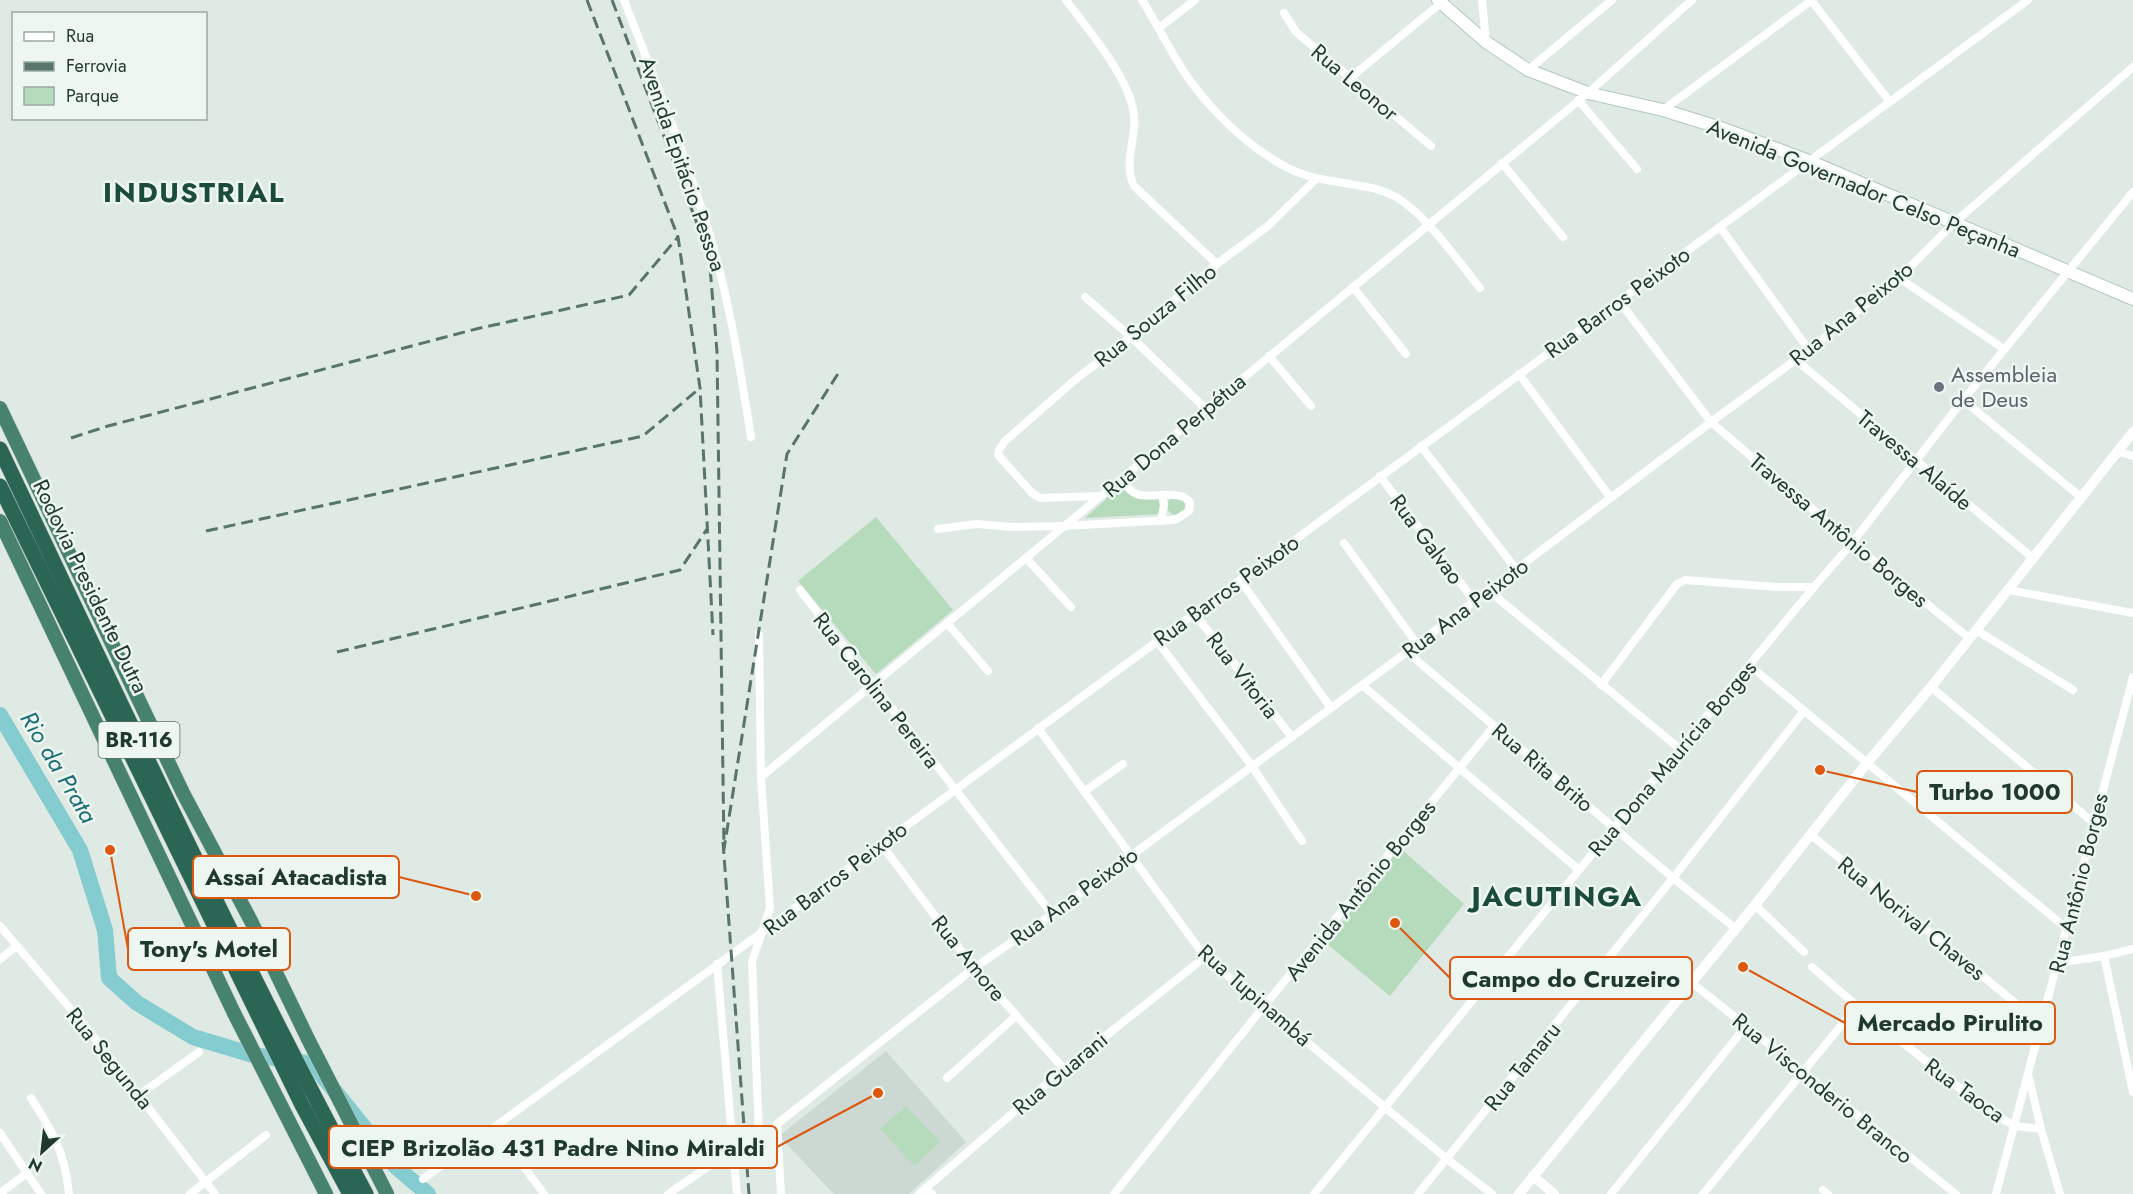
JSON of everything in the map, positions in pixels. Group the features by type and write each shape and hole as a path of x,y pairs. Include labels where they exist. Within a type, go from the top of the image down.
{"highway":[{"name":"BR-116","path":"0,408 183,793 252,921 308,1039 387,1193"},
{"name":"Rodovia Presidente Dutra","path":"0,449 207,880 274,1032"},
{"name":"Rodovia Presidente Dutra","path":"0,486 274,1032 350,1194"},
{"name":"BR-116","path":"0,521 3,533 234,1013 326,1194"},
{"name":"Rodovia Presidente Dutra","path":"308,1101 366,1194"}],"main road":[{"name":"Avenida Governador Celso Peçanha","path":"1440,2 1486,42 1528,70 1583,97 1663,110 1724,129 1809,161 2133,299"}],"street":[{"name":"Avenida Epitácio Pessoa","path":"624,0 694,182 711,237 734,328 751,437"},
{"path":"1066,0 1122,80 1133,108 1135,128 1129,171 1134,186 1217,264"},
{"path":"1142,0 1185,73 1224,120 1269,157 1299,173 1316,179 1350,184 1392,195 1403,202 1428,225 1480,288"},
{"path":"1160,28 1195,0"},
{"path":"1482,0 1486,42"},
{"path":"1528,70 1612,0"},
{"name":"Rua Dona Perpétua","path":"761,777 1583,97 1692,0"},
{"path":"1663,110 1811,0 1890,102"},
{"name":"Rua Barros Peixoto","path":"423,1179 761,933 2028,0"},
{"path":"1350,78 1440,2"},
{"name":"Rua Leonor","path":"1284,14 1296,32 1431,146"},
{"name":"Rua Ana Peixoto","path":"781,1194 777,1124 974,968 1053,914 1407,652 1610,497 1809,350 1899,278 1954,223 2133,67"},
{"path":"1583,97 1637,169"},
{"path":"1502,163 1563,237"},
{"name":"Rua Souza Filho","path":"1100,496 1040,498 1032,493 999,455 999,450 1005,441 1036,412 1131,337 1217,264 1268,226 1316,179"},
{"name":"Rua Dona Maurícia Borges","path":"1314,1194 1579,870 1852,543 1963,400 2133,192"},
{"path":"1720,227 1809,350"},
{"path":"1899,278 2004,349"},
{"path":"1353,287 1406,354"},
{"path":"1085,297 1131,337 1206,409"},
{"name":"Travessa Antônio Borges","path":"1619,301 1711,422 1852,543 1972,634 2073,690"},
{"path":"1269,356 1311,406"},
{"name":"Travessa Alaíde","path":"1796,360 2034,558"},
{"path":"1519,374 1610,497"},
{"path":"1963,400 2082,498"},
{"path":"1519,1194 1931,687 2133,432"},
{"path":"1421,446 1516,569"},
{"path":"2118,452 2133,456"},
{"name":"Rua Galvao","path":"1380,476 1474,601"},
{"path":"938,529 976,524 1013,527 1161,521 1177,519 1190,511 1190,502 1184,497 1134,494 1126,488 1122,478"},
{"path":"1161,521 1164,505 1162,495"},
{"path":"1344,543 1417,644"},
{"path":"1026,558 1071,607"},
{"path":"1240,579 1331,708"},
{"path":"1601,685 1677,584 1685,580 1777,587 1814,587"},
{"name":"Rua Carolina Pereira","path":"800,590 1053,914"},
{"path":"1488,590 1680,749"},
{"path":"2008,590 2133,613"},
{"name":"Rua Vitoria","path":"1194,613 1292,737"},
{"path":"947,623 988,671"},
{"path":"668,1194 734,1149 759,1135 752,962 770,908 761,777 759,635"},
{"path":"1157,641 1252,766 1302,841"},
{"name":"Rua Rita Brito","path":"1407,652 1735,928"},
{"path":"1749,666 2066,928"},
{"name":"Rua Antônio Borges","path":"1996,1194 2029,1077 2133,677"},
{"path":"1362,685 1579,870"},
{"path":"1931,687 2094,823"},
{"name":"Rua Tamaru","path":"1418,1194 1673,878 1804,711"},
{"name":"Avenida Antônio Borges","path":"1114,1194 1264,1006 1494,726"},
{"name":"Rua Tupinambá","path":"1038,728 1205,957 1492,1194"},
{"path":"1085,791 1123,764"},
{"name":"Rua Norival Chaves","path":"1810,834 2042,1025"},
{"name":"Rua Amore","path":"881,844 974,968 1064,1068"},
{"path":"1755,905 1804,952"},
{"name":"Rua Segunda","path":"0,926 86,1027 215,1194"},
{"path":"0,959 17,946"},
{"path":"2058,963 2133,949"},
{"path":"2104,956 2133,1092"},
{"name":"Rua Guarani","path":"926,1192 1064,1068 1205,957"},
{"path":"717,964 737,1194"},
{"name":"Rua Taoca","path":"1812,967 1991,1113 2015,1126 2041,1129"},
{"name":"Rua Visconderio Branco","path":"1691,982 1956,1194"},
{"path":"1704,1194 1857,1006"},
{"path":"947,1078 1016,1016"},
{"path":"1611,1194 1746,1026"},
{"path":"140,1095 199,1052"},
{"path":"2029,1077 2060,1194"},
{"path":"31,1098 54,1135 61,1152 69,1194"},
{"path":"495,1127 544,1194"},
{"path":"0,1133 41,1194"},
{"path":"190,1194 266,1135"},
{"path":"0,1192 27,1173"},
{"path":"1533,1176 1554,1194"}],"shaded area":[{"path":"886,1051 966,1142 909,1194 834,1194 779,1136"}],"green space":[{"path":"1122,485 1133,495 1158,498 1160,514 1085,518"},
{"path":"1176,497 1182,500 1185,506 1182,512 1176,515 1170,512 1167,506 1170,500"},
{"path":"876,517 953,610 876,674 798,581"},
{"path":"1400,848 1464,904 1390,996 1326,943"},
{"path":"906,1106 940,1142 914,1166 880,1129"}],"waterway":[{"name":"Rio da Prata","path":"0,715 80,850 105,930 109,978 137,1003 193,1037 253,1055 313,1064 395,1166 428,1194"}],"railway":[{"path":"587,0 678,237 700,388 713,635"},
{"path":"612,0 709,255 717,352 724,849 787,454 839,372"},
{"path":"71,438 108,426 476,329 629,295 678,237"},
{"path":"206,531 643,436 700,388"},
{"path":"337,652 680,570 707,529"},
{"path":"723,842 749,1194"}],"place":[{"name":"Assembleia de Deus","path":"1939,387"},
{"name":"Turbo 1000","path":"1820,770"},
{"name":"Tony's Motel","path":"110,850"},
{"name":"Assaí Atacadista","path":"476,896"},
{"name":"Campo do Cruzeiro","path":"1395,923"},
{"name":"Mercado Pirulito","path":"1743,967"},
{"name":"CIEP Brizolão 431 Padre Nino Miraldi","path":"878,1093"}],"district":[{"name":"INDUSTRIAL","path":"194,192"},
{"name":"JACUTINGA","path":"1557,896"}]}
